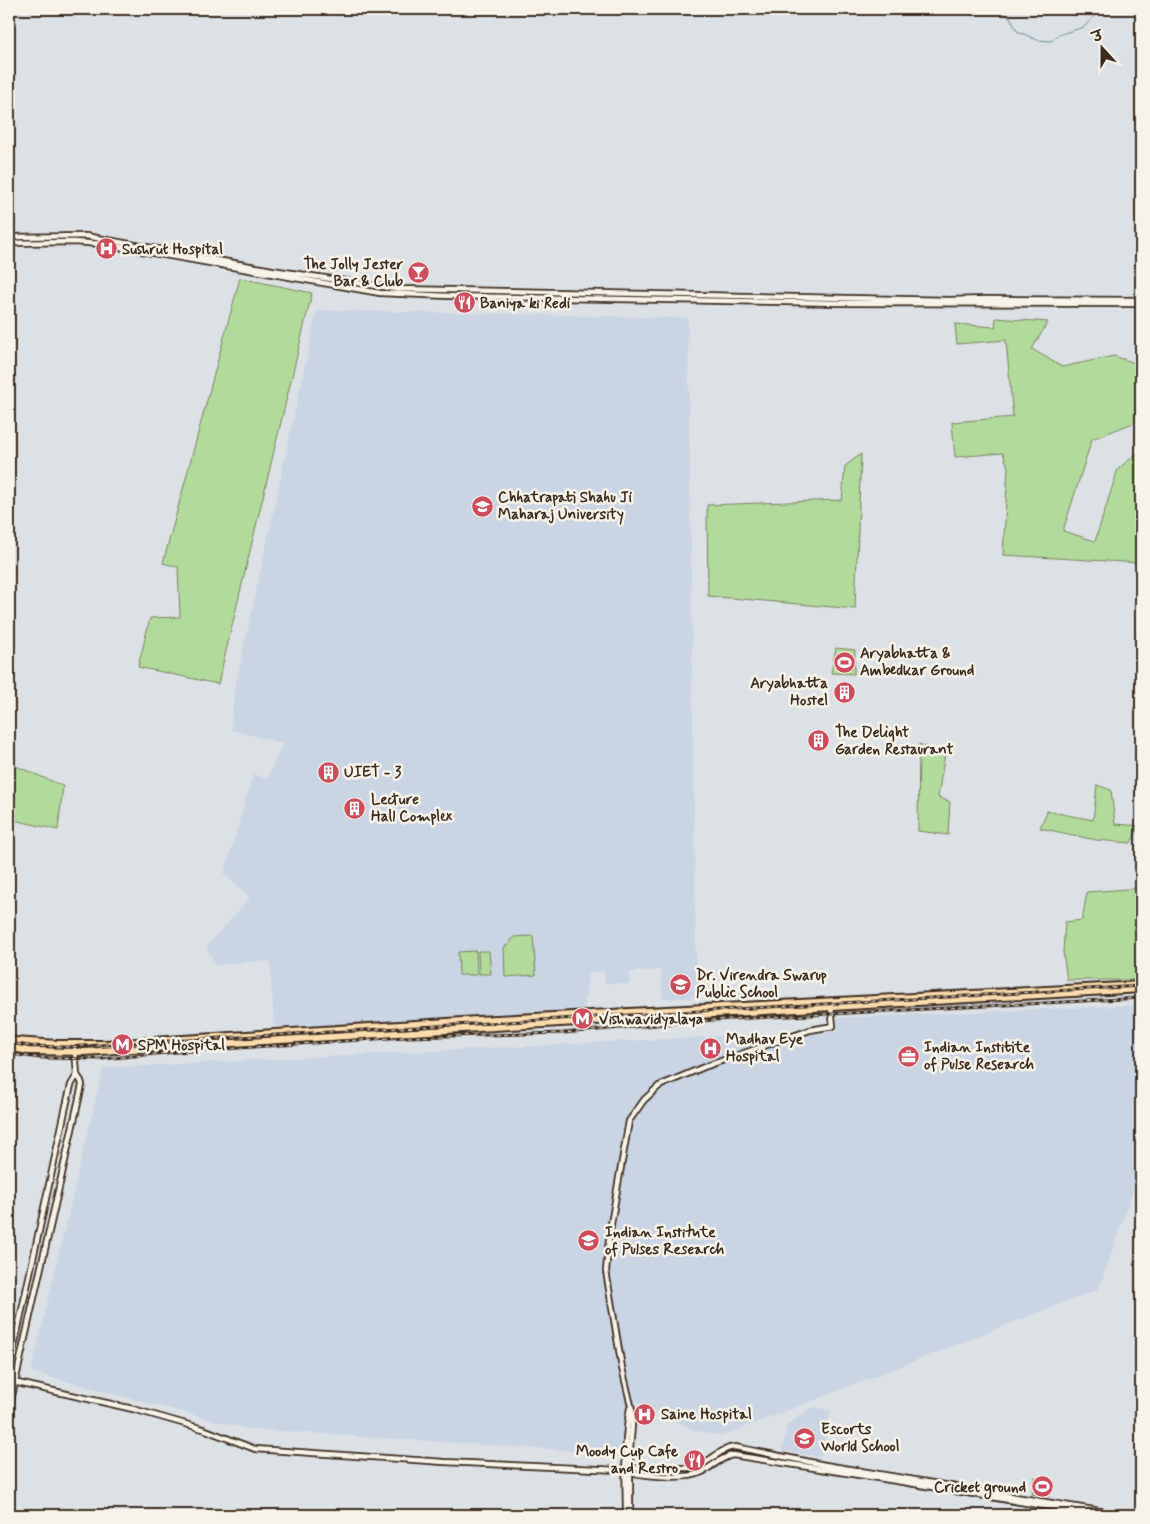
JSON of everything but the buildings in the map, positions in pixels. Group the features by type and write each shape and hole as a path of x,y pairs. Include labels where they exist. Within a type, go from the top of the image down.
{"highway":[{"path":"9,1047 28,1051 74,1052 702,1016 1141,985"},
{"path":"9,1039 57,1044 105,1044 478,1020 1141,989"},
{"path":"290,1032 290,1040"}],"street":[{"path":"9,237 86,236 244,267"},
{"path":"9,243 92,243 407,292 842,305 1050,301 1141,304"},
{"path":"1122,302 1141,300"},
{"path":"630,1515 627,1422 630,1406 620,1359 606,1271 610,1230 629,1121 644,1100 659,1086 704,1067 810,1030 833,1026 831,1006"},
{"path":"9,1409 82,1085 82,1081 77,1075 74,1044"},
{"path":"9,1370 66,1106 71,1085 77,1075"},
{"path":"9,1381 134,1409 203,1429 255,1449 444,1462 628,1470 693,1468 728,1448 735,1447 825,1465 1124,1515"},
{"path":"628,1470 658,1476 693,1475 701,1473 727,1456 733,1455 1098,1515"},
{"path":"626,1515 628,1470"}],"shaded area":[{"name":"Chhatrapati Shahu Ji Maharaj University","path":"317,310 688,318 696,968 699,968 699,998 662,998 661,970 630,972 629,984 605,983 604,972 588,973 584,1013 274,1027 270,960 216,965 206,947 250,898 224,874 253,774 267,779 283,743 231,730 234,693"},
{"name":"Indian Institute of Pulses Research","path":"1141,1005 1141,1140 1132,1193 1099,1289 722,1436 693,1430 636,1402 626,1409 620,1454 247,1429 31,1372 103,1068 822,1031 838,1032 837,1018"},
{"name":"Escorts World School","path":"813,1407 831,1410 821,1457 782,1451 787,1425"}],"green space":[{"path":"240,278 312,293 218,684 138,667 150,618 180,617 178,567 163,563"},
{"path":"996,318 1048,322 1032,349 1062,367 1114,356 1141,365 1141,420 1092,439 1063,531 1095,541 1118,469 1141,450 1141,563 1003,555 1008,467 1003,453 955,457 952,422 1013,417 1006,340 957,344 955,324 995,327"},
{"path":"861,454 855,609 708,596 707,505 842,500 845,466"},
{"name":"Aryabhatta & Ambedkar Ground","path":"836,648 855,650 854,674 831,673"},
{"path":"919,744 945,753 938,797 950,802 948,835 918,831"},
{"path":"9,763 63,786 58,830 9,819"},
{"path":"1097,785 1111,790 1115,824 1141,826 1141,832 1137,831 1131,843 1096,840 1040,828 1047,811 1093,820"},
{"path":"1141,888 1141,980 1067,980 1063,952 1065,922 1082,920 1087,892"},
{"path":"533,936 536,975 505,977 504,947 514,937"},
{"path":"476,951 477,975 459,975 458,952"},
{"path":"478,951 489,951 491,974 479,974"},
{"name":"Cricket ground","path":"1034,1477 1051,1480 1049,1496 1032,1494"}],"waterway":[{"path":"994,9 1010,17 1017,31 1037,40 1051,41 1058,35 1084,27 1100,9"},
{"path":"705,1475 733,1457"},
{"path":"782,1465 1047,1510"}],"railway":[{"path":"9,1043 65,1047 1141,986"},
{"path":"9,1054 41,1058 102,1059 177,1052 406,1037 563,1033 713,1020 1141,998"}],"place":[{"name":"Sushrut Hospital","path":"106,249"},
{"name":"The Jolly Jester Bar & Club","path":"419,273"},
{"name":"Baniya ki Redi","path":"464,303"},
{"name":"Chhatrapati Shahu Ji Maharaj University","path":"482,506"},
{"name":"Aryabhatta & Ambedkar Ground","path":"844,662"},
{"name":"Aryabhatta Hostel","path":"844,692"},
{"name":"The Delight Garden Restaurant","path":"819,741"},
{"name":"UIET - 3","path":"328,772"},
{"name":"Lecture Hall Complex","path":"355,808"},
{"name":"Dr. Virendra Swarup Public School","path":"680,984"},
{"name":"Vishwavidyalaya","path":"583,1019"},
{"name":"SPM Hospital","path":"122,1045"},
{"name":"Madhav Eye Hospital","path":"710,1048"},
{"name":"Indian Institite of Pulse Research","path":"908,1056"},
{"name":"Indian Institute of Pulses Research","path":"589,1241"},
{"name":"Saine Hospital","path":"645,1414"},
{"name":"Escorts World School","path":"805,1438"},
{"name":"Moody Cup Cafe and Restro","path":"694,1460"},
{"name":"Cricket ground","path":"1042,1487"}]}
